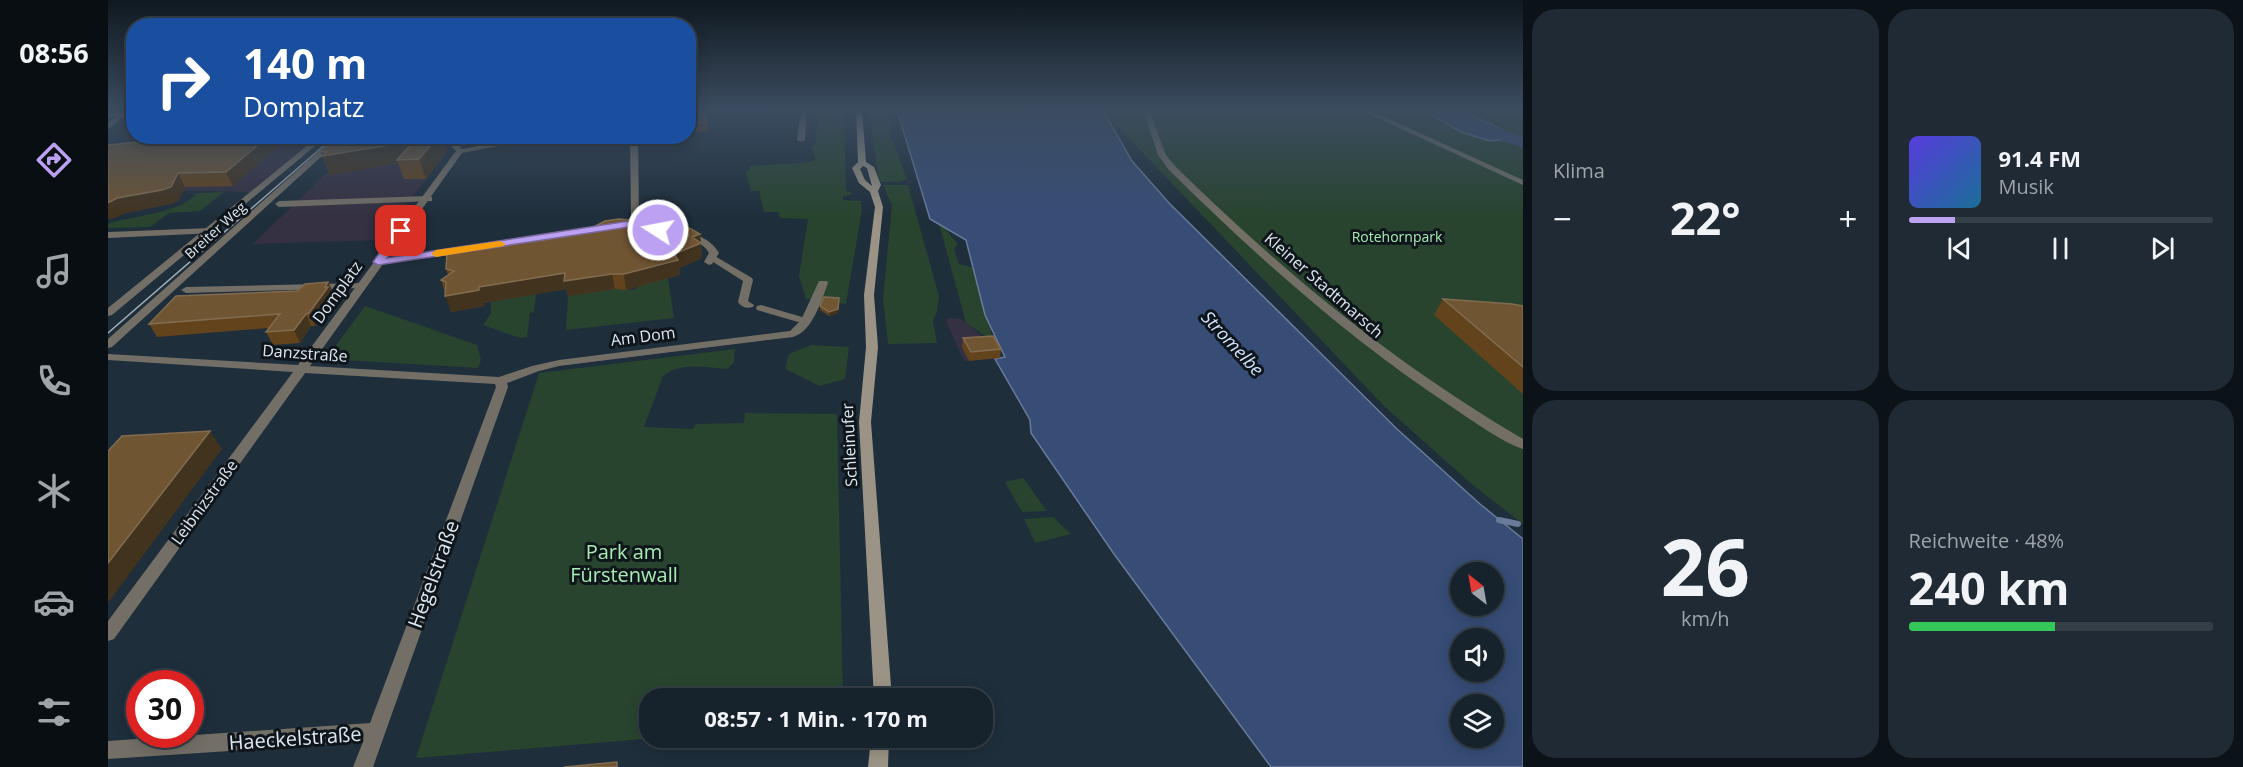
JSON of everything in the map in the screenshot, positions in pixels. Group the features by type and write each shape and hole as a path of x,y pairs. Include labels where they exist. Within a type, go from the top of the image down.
{"main road":[{"name":"Schleinufer","path":"861,146 862,163"},
{"name":"Schleinufer","path":"862,163 856,168 858,176 864,186 874,190"},
{"name":"Schleinufer","path":"862,163 870,167 877,185 874,190 879,207 869,295 872,347 865,422 883,688"},
{"path":"878,767 879,748"}],"street":[{"name":"Breiter Weg","path":"108,313 312,146"},
{"name":"Breiter Weg","path":"108,345 330,146"},
{"name":"Domplatz","path":"301,369 378,262 427,199 459,146"},
{"path":"445,147 458,149 480,146"},
{"path":"629,224 635,216 634,146"},
{"name":"Kleiner Stadtmarsch","path":"1159,146 1162,155 1172,168 1312,299 1354,333 1437,393 1523,445"},
{"path":"1441,146 1523,183"},
{"path":"325,150 338,150"},
{"path":"279,204 427,199"},
{"name":"Domplatz","path":"378,262 629,224 640,226"},
{"path":"108,235 211,231"},
{"path":"673,233 704,240 712,248 711,260 748,279 743,302 749,305"},
{"path":"760,308 805,321 823,284"},
{"path":"186,290 361,286"},
{"name":"Am Dom","path":"500,381 536,368 559,363 793,334 798,332 805,321"},
{"name":"Danzstraße","path":"108,357 500,381"},
{"name":"Leibnizstraße","path":"108,634 301,369"},
{"name":"Hegelstraße","path":"363,767 502,387 500,381"},
{"name":"Haeckelstraße","path":"108,750 375,732"}],"shaded area":[{"path":"108,146 307,146 252,192 159,190 108,195"},
{"path":"447,151 380,240 253,244 346,154"},
{"path":"949,318 961,319 993,345 1000,357 964,361 946,321"}],"green space":[{"path":"811,146 845,146 846,191 851,192 851,195 843,196 843,200 861,201 862,210 846,304 806,299 799,276 808,219 780,218 778,212 764,212 759,191 751,191 745,171 750,170 749,166 812,162 816,159"},
{"path":"874,146 894,146 907,179 900,182 881,182"},
{"name":"Rotehornpark","path":"1136,146 1523,146 1523,524 1474,486 1386,408"},
{"path":"883,185 908,185 939,296 933,321 937,343 888,344 883,298 892,205"},
{"path":"224,192 200,211 169,213 150,227 108,228 110,223 181,205 197,193"},
{"path":"937,216 958,244 954,249 959,264 979,269 993,341 966,323"},
{"path":"668,278 674,318 566,330 568,296 614,288 634,290 640,285"},
{"path":"536,294 534,312 530,313 527,337 520,338 483,325 491,313 491,302"},
{"path":"365,306 477,345 481,360 478,368 326,359"},
{"path":"811,345 849,347 845,379 820,386 785,369 789,354"},
{"name":"Park am Fürstenwall","path":"735,349 734,362 727,369 685,367 663,376 644,427 693,429 696,424 744,423 745,413 837,414 843,688 639,688 639,739 416,758 539,373"},
{"path":"1023,478 1047,511 1022,512 1005,482"},
{"path":"1053,517 1071,534 1035,543 1024,519"}],"water":[{"name":"Stromelbe","path":"908,146 1123,146 1132,161 1170,204 1397,429 1480,504 1523,539 1523,767 1271,767 1114,554 1031,433 1030,420 995,359 1005,357 985,315 966,240 930,219"}],"building":[{"path":"108,146 257,146 226,172 178,173 171,187 117,198 108,203"},
{"path":"328,146 385,146 322,156 327,152 321,152"},
{"path":"410,146 430,146 419,159 397,160"},
{"path":"619,219 642,221 645,226 665,222 684,225 700,234 692,237 701,243 674,254 678,260 624,274 564,281 565,273 479,287 479,290 445,296 446,282 441,280 454,271 446,269 447,252 478,247 478,250 580,234 605,221"},
{"path":"328,282 325,287 328,287 294,330 266,332 280,314 149,324 176,296 297,291 305,284"},
{"path":"824,297 839,298 838,309 829,312 820,306"},
{"path":"1443,299 1523,306 1523,367"},
{"path":"993,336 1001,349 971,352 963,338"},
{"path":"210,431 108,563 108,451 122,436"},
{"path":"617,762 617,767 564,767"}],"waterway":[{"path":"1499,520 1518,524"}],"tram line":[{"path":"108,333 324,146"}],"slow traffic":[{"path":"436,254 500,244"}],"route":[{"path":"401,231 378,262 629,224 658,230"}]}
